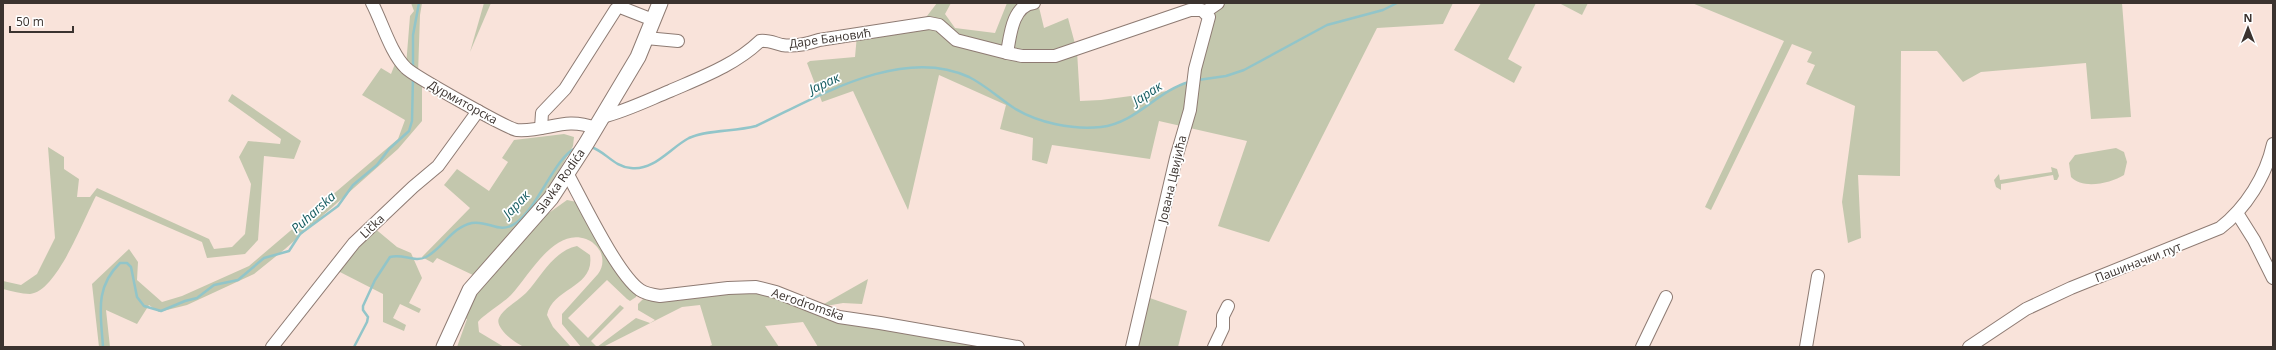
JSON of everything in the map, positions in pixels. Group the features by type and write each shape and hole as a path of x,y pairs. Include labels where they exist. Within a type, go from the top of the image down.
{"main road":[{"name":"Slavka Rodića","path":"444,347 470,290 551,198 567,173 638,57 660,3"}],"street":[{"name":"Дурмиторска","path":"372,3 405,68 416,76 513,130 541,128 577,122 598,123"},
{"path":"1007,53 1016,16 1022,8 1034,3"},
{"path":"1205,12 1218,3"},
{"path":"541,128 542,113 568,84 616,9 620,7 653,20"},
{"name":"Даре Бановић","path":"598,123 733,62 760,41 765,40 787,46 807,44 819,40 929,23 939,25 956,40 1022,56 1055,56 1190,10 1199,9 1205,12"},
{"name":"Јована Цвијића","path":"1132,347 1176,158 1190,110 1195,69 1209,20 1205,12"},
{"path":"646,38 678,41"},
{"name":"Lička","path":"272,347 354,243 413,186 438,166 478,111"},
{"name":"Пашиначки пут","path":"1969,347 2026,310 2071,288 2220,228 2237,213 2262,175 2273,144"},
{"name":"Aerodromska","path":"567,173 622,271 640,290 650,295 660,296 728,288 756,288 776,292 839,318 880,323 1018,347"},
{"path":"2237,213 2254,240 2273,278"},
{"path":"1806,347 1818,276"},
{"path":"1642,347 1666,297"},
{"path":"1214,347 1223,328 1223,316 1228,306"}],"green space":[{"path":"411,3 422,3 420,15 418,74 406,66 410,16 414,11"},
{"path":"484,3 491,3 470,52"},
{"path":"937,3 951,3 945,14 955,28 995,33 1007,3 1038,3 1044,28 1068,18 1077,51 1080,101 1101,100 1168,91 1198,77 1215,10 1221,3 1453,3 1443,24 1377,28 1269,242 1218,226 1247,141 1159,121 1150,159 1052,145 1047,164 1032,160 1033,138 1000,129 1006,105 939,75 908,210 853,91 822,102 807,63 810,61 855,57 857,35 917,24 927,16"},
{"path":"1481,3 1536,3 1508,59 1522,67 1514,83 1454,50"},
{"path":"1559,3 1588,3 1582,15"},
{"path":"1692,3 2122,3 2131,117 2091,119 2086,63 1981,72 1963,82 1937,51 1901,51 1900,176 1858,175 1861,238 1848,243 1842,202 1855,106 1806,84 1815,65 1807,62 1812,52 1792,44 1711,210 1705,207 1784,41"},
{"path":"395,64 404,75 422,86 422,121 398,149 285,249 254,274 187,305 159,312 149,305 137,324 106,310 110,347 99,347 92,284 129,249 138,262 137,280 162,302 182,296 249,266 398,139 405,120 362,95 381,68 391,74"},
{"path":"232,94 301,141 294,159 264,156 258,240 245,254 207,258 202,242 96,196 69,252 60,268 50,281 40,290 30,294 3,289 3,281 21,285 37,274 55,238 48,147 64,157 64,169 79,179 77,197 90,197 97,188 209,239 214,249 232,247 245,234 251,184 239,157 248,141 280,144 281,139 228,101"},
{"path":"564,134 574,137 573,146 546,194 475,276 437,258 433,263 422,257 470,208 444,185 457,169 489,191 508,162 502,158 514,140"},
{"path":"2116,148 2124,152 2127,162 2124,175 2112,181 2097,184 2083,183 2076,181 2071,177 2069,163 2075,155"},
{"path":"2051,167 2057,169 2059,176 2057,180 2054,180 2053,175 2001,184 2001,190 1996,187 1994,180 1999,174 2000,180 2052,172"},
{"path":"567,200 577,202 637,294 636,297 630,301 607,280 568,318 588,338 620,305 624,308 591,341 597,347 581,347 562,324 562,314 598,274 602,266 602,257 597,247 586,239 574,237 563,240 543,255 511,295 478,322 479,332 504,347 457,347 467,319 464,318 474,293 546,215"},
{"path":"373,227 397,247 411,253 422,278 409,303 421,309 419,313 400,304 393,318 406,325 404,331 383,322 383,294 336,270"},
{"path":"577,246 590,255 590,266 580,281 557,298 547,315 553,327 571,347 530,348 521,346 507,336 503,331 498,322 501,314 526,293 554,259 561,253"},
{"path":"868,279 862,304 843,303 826,306 824,304"},
{"path":"733,291 773,294 824,316 997,347 818,347 803,322 765,326 779,347 707,347 712,345 700,305 682,307 603,347 597,347 636,318 650,323 655,320 638,310 638,304 644,298 677,301"},
{"path":"1147,297 1187,311 1178,347 1134,347"}],"waterway":[{"name":"Puharska","path":"413,68 413,35 419,3"},
{"name":"Јарак","path":"1198,80 1226,76 1244,70 1327,25 1383,10 1397,3"},
{"name":"Јарак","path":"591,147 620,165 631,168 639,168 647,166 662,158 682,142 697,135 756,126 805,102 860,79 888,71 915,67 943,69 969,77 1014,108 1034,118 1067,126 1090,128 1101,127 1125,120 1177,86 1189,82"},
{"name":"Puharska","path":"103,347 101,313 103,292 106,282 120,263 127,263 131,267 137,297 144,306 161,311 185,301 197,298 214,285 238,280 264,258 289,251 300,234 338,206 353,185 377,165 389,149 409,131 412,121 413,77"},
{"name":"Јарак","path":"354,347 367,322 368,317 363,310 363,306 375,280 390,257 399,256 422,259 438,248 453,233 465,225 472,223 484,223 504,228 516,223 532,205 561,161 568,153 576,148"}]}
